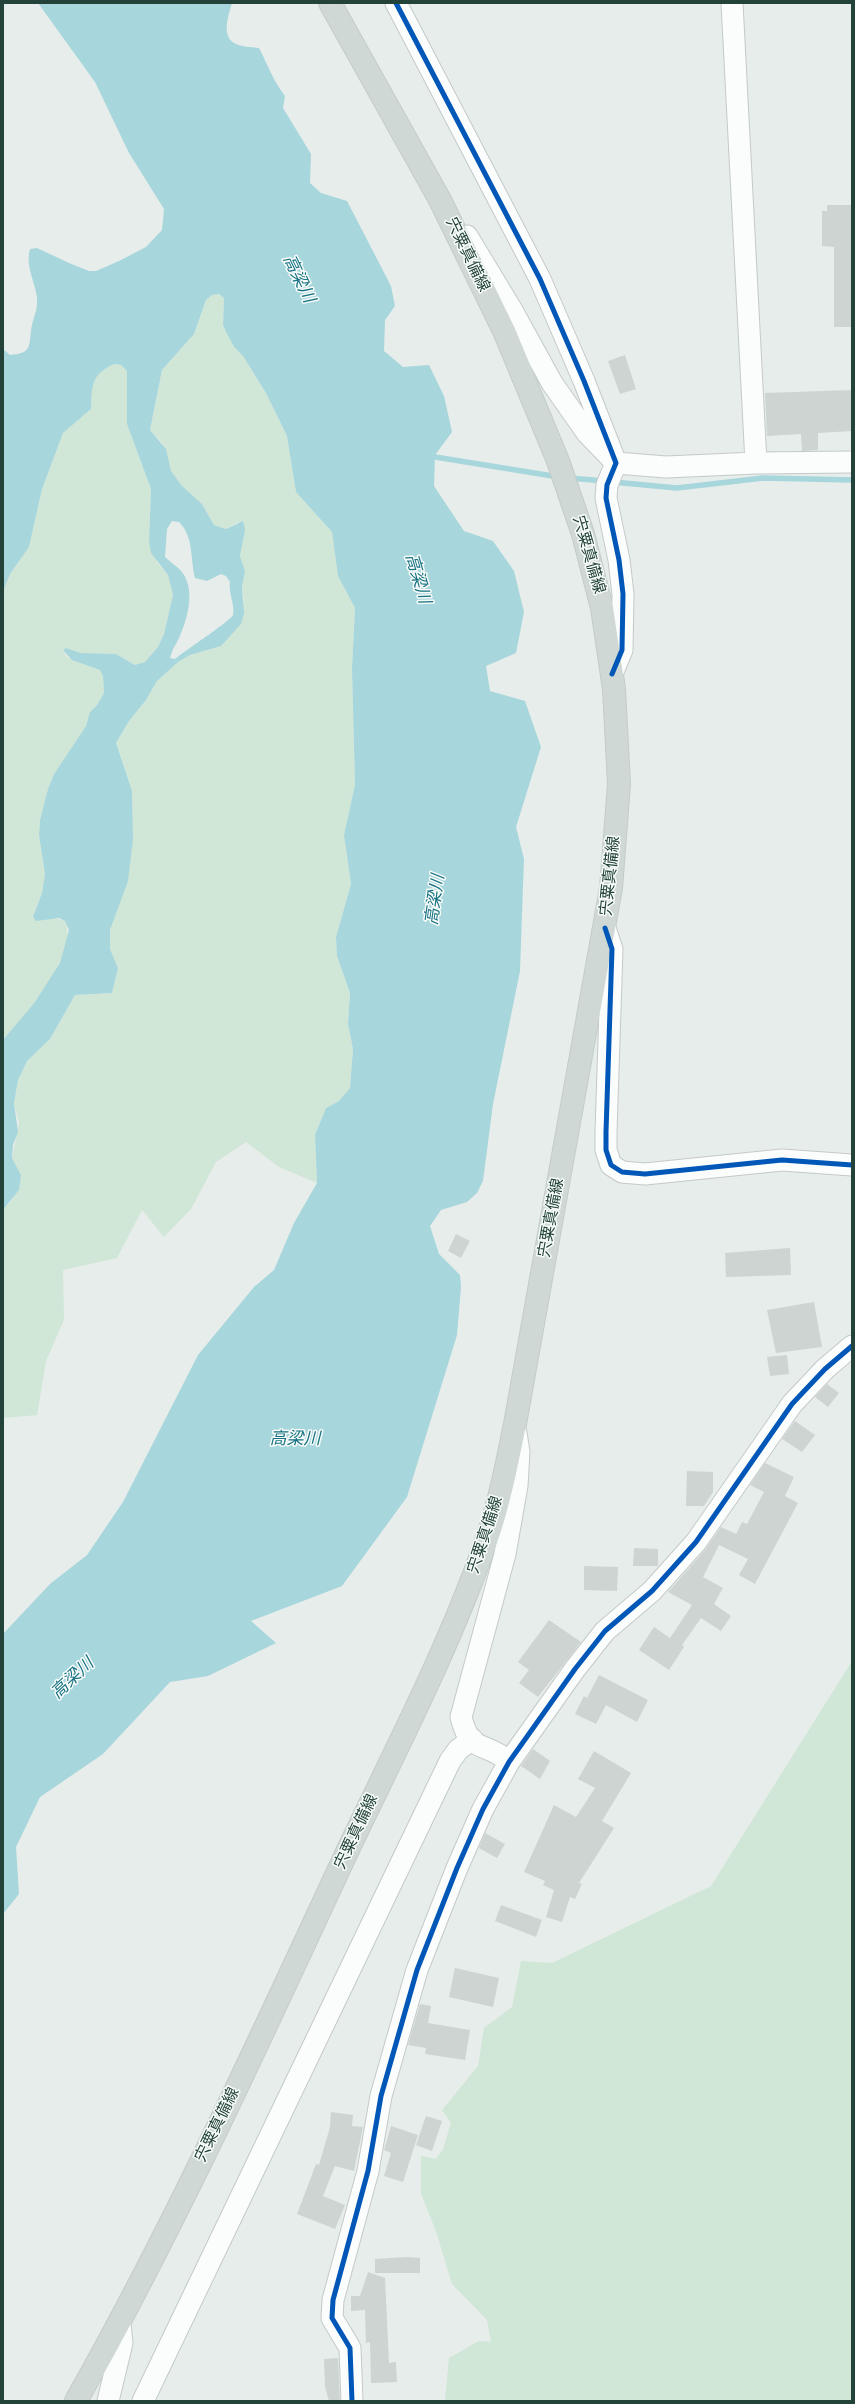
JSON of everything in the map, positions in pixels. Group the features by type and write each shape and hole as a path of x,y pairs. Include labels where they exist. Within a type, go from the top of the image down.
{"main road":[{"name":"宍粟真備線","path":"76,2401 120,2324 260,2039 440,1659 486,1543 503,1482 612,888 619,784 612,674 602,608 583,534 558,461 504,331 440,200 330,3"}],"street":[{"path":"396,3 540,279 584,381 616,463 607,485 606,498 619,560 623,601 622,650 612,674"},
{"path":"732,3 756,463"},
{"path":"440,200 465,233 514,312 552,383 587,433 616,463 666,467 756,463 852,462"},
{"path":"605,928 612,949 606,1132 606,1150 611,1165 622,1172 645,1174 782,1160 852,1165"},
{"path":"352,2401 350,2348 332,2318 333,2300 368,2171 381,2096 417,1970 438,1914 483,1809 509,1762 575,1669 605,1631 652,1591 696,1542 792,1404 825,1369 852,1346"},
{"path":"509,1762 502,1755 479,1746 464,1732 461,1717 505,1554 517,1486 519,1452 514,1424"},
{"path":"143,2401 450,1761 458,1750 472,1739"},
{"path":"108,2401 122,2343 120,2324"}],"green space":[{"path":"219,294 224,298 223,325 227,334 234,347 243,356 266,393 287,436 296,492 332,532 338,576 355,608 352,668 355,785 344,835 351,884 336,937 337,956 350,993 348,1024 353,1049 350,1088 339,1101 326,1108 315,1135 317,1183 279,1167 246,1142 216,1162 191,1209 164,1237 142,1210 117,1258 63,1270 64,1320 46,1361 37,1415 3,1418 3,1210 13,1199 21,1175 12,1158 19,1123 14,1103 18,1080 27,1061 50,1039 75,995 112,993 118,968 110,949 110,930 133,839 132,791 116,743 129,721 146,700 157,681 178,662 190,655 221,646 240,624 244,599 242,587 245,571 240,556 245,530 238,522 226,529 214,525 202,504 182,486 171,471 163,444 150,430 162,370 194,334 206,300 212,295"},
{"path":"114,364 121,365 127,371 127,424 151,489 149,541 157,562 168,575 173,595 164,634 158,647 145,662 135,665 116,654 81,653 66,648 63,650 67,657 100,670 103,675 104,693 97,705 90,712 86,726 54,774 48,789 40,820 39,835 45,874 42,893 33,917 65,921 68,935 65,951 58,968 48,985 3,1040 3,592 10,574 29,547 42,489 63,433 91,409 94,382 101,372"},
{"path":"852,1661 852,2401 445,2401 449,2358 479,2341 491,2342 487,2320 452,2284 436,2231 421,2194 421,2156 436,2159 443,2149 451,2123 442,2110 478,2066 484,2028 512,2007 521,1961 552,1963 711,1886"}],"water":[{"name":"高梁川","path":"38,3 232,3 227,24 228,35 234,43 259,48 285,96 283,108 311,154 310,183 321,193 347,201 391,286 395,306 385,320 384,351 403,367 429,365 444,396 452,432 435,455 434,486 464,531 493,541 514,571 524,612 516,653 486,666 490,691 525,701 541,747 516,827 524,859 520,971 493,1104 483,1181 477,1193 467,1202 441,1210 430,1226 439,1254 460,1275 461,1287 457,1335 407,1497 342,1586 251,1621 276,1643 208,1676 170,1682 103,1754 40,1797 16,1847 19,1894 3,1914 3,1634 50,1584 87,1555 123,1502 198,1355 254,1287 274,1270 294,1223 317,1183 315,1135 326,1108 339,1101 350,1088 353,1049 348,1024 350,993 337,956 336,937 351,884 344,835 355,785 352,668 355,608 338,576 332,532 296,492 287,436 266,393 243,356 234,347 227,334 223,325 224,298 219,294 212,295 206,300 194,334 162,370 150,430 166,449 171,471 182,486 202,504 214,525 226,529 243,521 245,530 240,556 245,571 242,587 244,613 241,624 221,646 190,655 178,662 157,681 146,700 129,721 116,743 132,791 133,839 128,881 110,930 110,949 118,968 112,993 75,995 50,1039 27,1061 18,1080 14,1103 18,1132 13,1145 12,1158 21,1175 19,1190 3,1210 3,1040 35,1002 60,963 69,930 65,921 59,918 36,921 33,917 42,893 45,874 39,835 40,820 48,789 54,774 86,726 90,712 97,705 104,693 103,676 100,670 72,660 63,650 66,648 81,653 116,654 135,665 145,662 158,647 164,634 173,595 168,575 151,553 149,541 151,489 127,424 127,371 121,365 114,364 101,372 94,382 91,409 63,433 42,489 29,547 10,574 3,592 3,349 10,355 21,353 29,346 37,303 36,292 29,267 30,249 37,248 89,271 96,271 146,247 162,230 164,209 129,153 95,82","holes":["172,521 179,522 187,534 191,548 195,578 207,581 221,574 226,576 230,582 233,615 225,623 175,659 170,658 182,631 187,615 189,606 189,590 182,572 165,557 167,529"]}],"building":[{"path":"827,205 852,205 852,327 834,327 834,247 822,246 822,211 827,211"},
{"path":"625,355 636,389 620,394 608,361"},
{"path":"852,390 852,431 818,433 818,450 802,451 801,434 767,436 765,393"},
{"path":"456,1234 470,1241 461,1258 448,1251"},
{"path":"790,1248 791,1275 726,1277 725,1253"},
{"path":"814,1302 822,1347 776,1353 767,1310"},
{"path":"787,1355 789,1374 770,1376 767,1357"},
{"path":"827,1384 839,1393 828,1407 815,1397"},
{"path":"795,1421 815,1435 802,1452 782,1439"},
{"path":"765,1463 794,1477 785,1496 798,1503 755,1584 739,1575 748,1559 719,1545 703,1577 723,1588 714,1604 731,1616 721,1631 701,1618 682,1645 684,1647 669,1670 639,1650 654,1627 670,1638 692,1605 668,1592 705,1550 721,1527 736,1534 742,1522 747,1524 764,1492 750,1485"},
{"path":"687,1471 713,1472 713,1492 704,1506 686,1506"},
{"path":"634,1548 658,1549 658,1566 633,1566"},
{"path":"584,1566 618,1567 617,1591 584,1590"},
{"path":"549,1620 581,1642 538,1697 519,1683 529,1670 518,1662"},
{"path":"599,1675 648,1700 637,1722 606,1705 596,1724 575,1714 584,1696 587,1698"},
{"path":"533,1749 550,1761 540,1779 521,1766"},
{"path":"594,1751 631,1773 602,1821 614,1828 579,1883 582,1884 575,1899 570,1897 562,1922 546,1917 554,1890 543,1885 545,1881 524,1872 554,1805 576,1817 595,1788 578,1779"},
{"path":"485,1833 505,1844 497,1858 479,1848"},
{"path":"501,1905 542,1920 536,1937 495,1921"},
{"path":"455,1968 499,1978 493,2007 449,1997"},
{"path":"420,2004 431,2006 428,2023 470,2030 465,2060 425,2054 426,2048 408,2045"},
{"path":"331,2112 353,2115 352,2126 363,2127 354,2171 335,2166 323,2196 345,2205 335,2229 297,2214 316,2164 319,2165 330,2127"},
{"path":"426,2116 442,2121 432,2151 416,2145"},
{"path":"391,2126 418,2135 403,2182 384,2176 391,2153 384,2150"},
{"path":"406,2257 420,2258 420,2273 375,2273 375,2259"},
{"path":"368,2272 385,2278 389,2363 396,2362 397,2382 371,2383 370,2342 366,2343 365,2310 351,2311 351,2296 360,2296"},
{"path":"338,2358 340,2401 329,2401 325,2387 324,2359"}],"waterway":[{"path":"429,456 559,477"},
{"path":"569,478 605,481"},
{"path":"613,482 677,488 763,478 852,480"}],"cycle path":[{"path":"396,3 540,279 584,381 616,463 607,485 606,498 619,560 623,594 622,650 612,674"},
{"path":"605,928 612,949 606,1132 606,1150 611,1165 622,1172 645,1174 782,1160 852,1165"},
{"path":"352,2401 350,2348 332,2318 333,2300 368,2171 381,2096 417,1970 457,1868 483,1809 509,1762 575,1669 605,1631 652,1591 696,1542 792,1404 825,1369 852,1346"}]}
